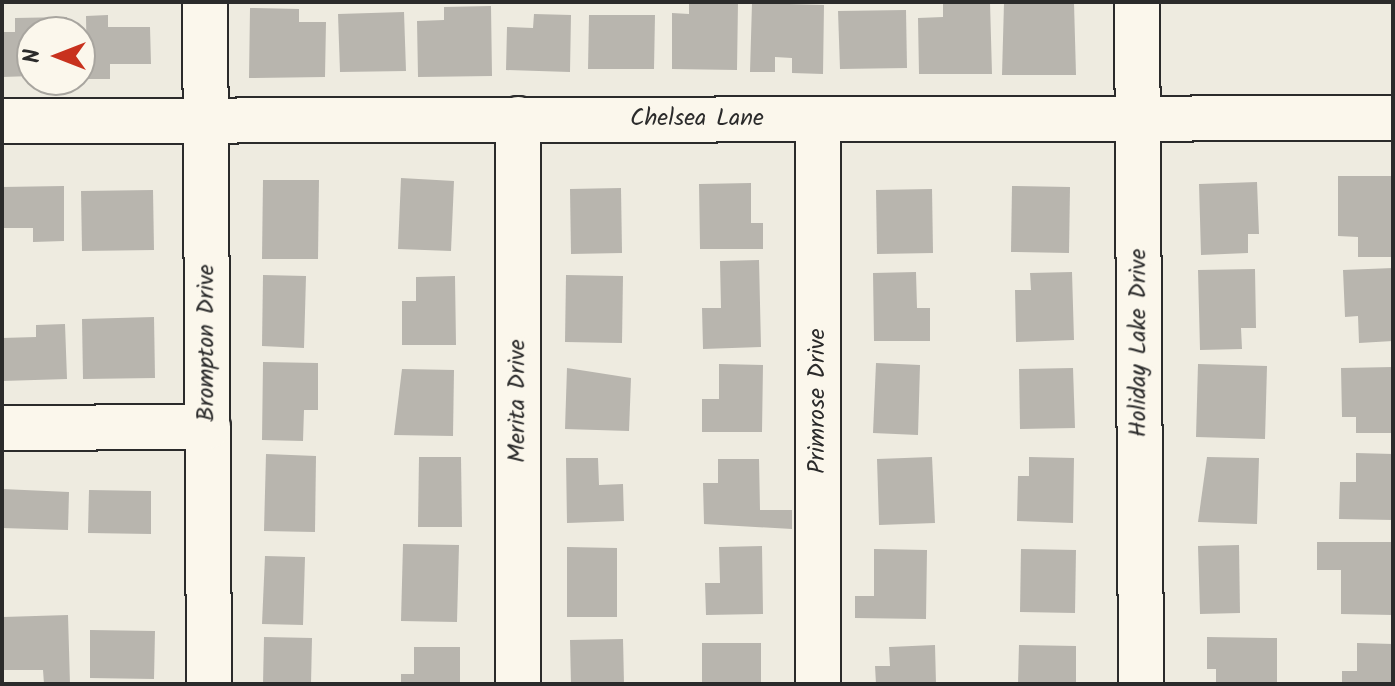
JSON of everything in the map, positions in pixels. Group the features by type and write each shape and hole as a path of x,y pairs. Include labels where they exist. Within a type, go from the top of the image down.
{"street":[{"name":"Brompton Drive","path":"205,2 209,684"},
{"name":"Holiday Lake Drive","path":"1137,2 1141,684"},
{"name":"Chelsea Lane","path":"2,121 1393,118"},
{"name":"Merita Drive","path":"518,119 518,684"},
{"name":"Primrose Drive","path":"818,119 818,684"},
{"path":"2,428 208,427"}],"building":[{"path":"689,2 738,2 737,70 672,69 672,13 689,14"},
{"path":"990,2 992,74 919,74 918,18 943,17 943,3"},
{"path":"752,3 824,5 823,74 792,73 792,58 775,57 775,72 750,72"},
{"path":"1004,3 1074,3 1076,75 1002,75"},
{"path":"491,6 492,76 418,77 417,21 444,20 444,7"},
{"path":"250,8 299,9 299,22 326,22 325,77 249,78"},
{"path":"906,10 907,68 840,69 838,11"},
{"path":"404,12 406,71 340,72 338,14"},
{"path":"534,14 571,15 570,72 506,70 507,27 533,28"},
{"path":"108,15 108,27 150,27 151,64 110,64 110,79 96,79 96,16 86,16"},
{"path":"589,15 655,15 654,69 588,69"},
{"path":"15,18 16,77 2,77 2,32 15,32"},
{"path":"1338,176 1393,176 1393,257 1358,257 1358,237 1338,236"},
{"path":"401,178 454,181 451,251 398,249"},
{"path":"263,180 319,180 318,259 262,259"},
{"path":"1257,182 1259,234 1248,234 1248,253 1201,255 1199,184"},
{"path":"751,183 751,223 763,223 763,249 700,249 699,184"},
{"path":"64,186 64,241 33,242 33,228 2,228 2,187"},
{"path":"1012,186 1070,187 1069,253 1011,252"},
{"path":"621,188 622,253 571,254 570,189"},
{"path":"932,189 933,253 877,254 876,190"},
{"path":"153,190 154,250 82,251 81,191"},
{"path":"759,260 761,347 703,349 702,308 721,308 720,261"},
{"path":"1393,268 1393,341 1359,343 1358,316 1345,317 1343,270"},
{"path":"1255,269 1256,328 1241,328 1242,349 1200,350 1198,270"},
{"path":"916,272 917,308 930,308 930,341 874,341 873,273"},
{"path":"1072,272 1074,340 1016,342 1015,290 1031,290 1030,273"},
{"path":"263,275 306,276 304,348 262,346"},
{"path":"566,275 623,276 622,343 565,342"},
{"path":"455,276 456,345 402,345 402,301 416,301 416,277"},
{"path":"154,317 155,378 83,379 82,319"},
{"path":"65,324 67,379 2,381 2,338 36,337 36,325"},
{"path":"263,362 318,363 318,410 304,410 303,441 262,440"},
{"path":"876,363 920,365 918,435 873,433"},
{"path":"719,364 763,365 762,432 702,432 702,399 719,399"},
{"path":"1198,364 1267,366 1265,439 1196,437"},
{"path":"1393,367 1393,433 1356,433 1356,417 1342,417 1341,368"},
{"path":"567,368 631,378 629,431 565,429"},
{"path":"1073,368 1075,428 1020,429 1019,369"},
{"path":"402,369 454,370 453,436 394,435"},
{"path":"1356,453 1393,454 1393,520 1339,519 1340,482 1356,482"},
{"path":"266,454 316,456 315,532 264,531"},
{"path":"419,457 461,457 462,527 418,527"},
{"path":"932,457 935,523 879,525 877,459"},
{"path":"1029,457 1074,458 1073,523 1017,521 1018,476 1029,476"},
{"path":"1207,457 1259,458 1257,524 1198,522"},
{"path":"566,458 598,458 599,485 623,484 624,521 567,523"},
{"path":"718,459 759,459 760,510 792,510 792,529 704,524 703,483 718,483"},
{"path":"2,489 69,492 68,530 2,528"},
{"path":"89,490 151,491 151,534 88,533"},
{"path":"1317,542 1393,542 1393,615 1341,614 1341,570 1317,570"},
{"path":"403,544 459,545 457,622 401,621"},
{"path":"1239,545 1240,613 1200,614 1198,546"},
{"path":"762,546 763,614 706,615 705,583 720,583 719,547"},
{"path":"567,547 617,548 617,617 567,617"},
{"path":"874,549 927,550 926,619 855,618 855,596 874,596"},
{"path":"1021,549 1076,550 1075,613 1020,612"},
{"path":"265,556 305,557 303,625 262,624"},
{"path":"68,615 70,684 44,684 43,670 4,670 3,617"},
{"path":"90,630 155,631 154,679 90,678"},
{"path":"264,637 312,638 311,684 263,684"},
{"path":"1207,637 1277,638 1277,684 1216,684 1216,669 1207,669"},
{"path":"623,639 624,684 571,684 570,640"},
{"path":"702,643 761,643 761,684 702,684"},
{"path":"1357,643 1393,644 1393,684 1342,684 1342,671 1357,671"},
{"path":"935,645 936,684 876,684 875,666 890,666 889,647"},
{"path":"1019,645 1076,646 1076,684 1018,684"},
{"path":"414,647 460,647 460,684 401,684 401,674 414,674"}]}
